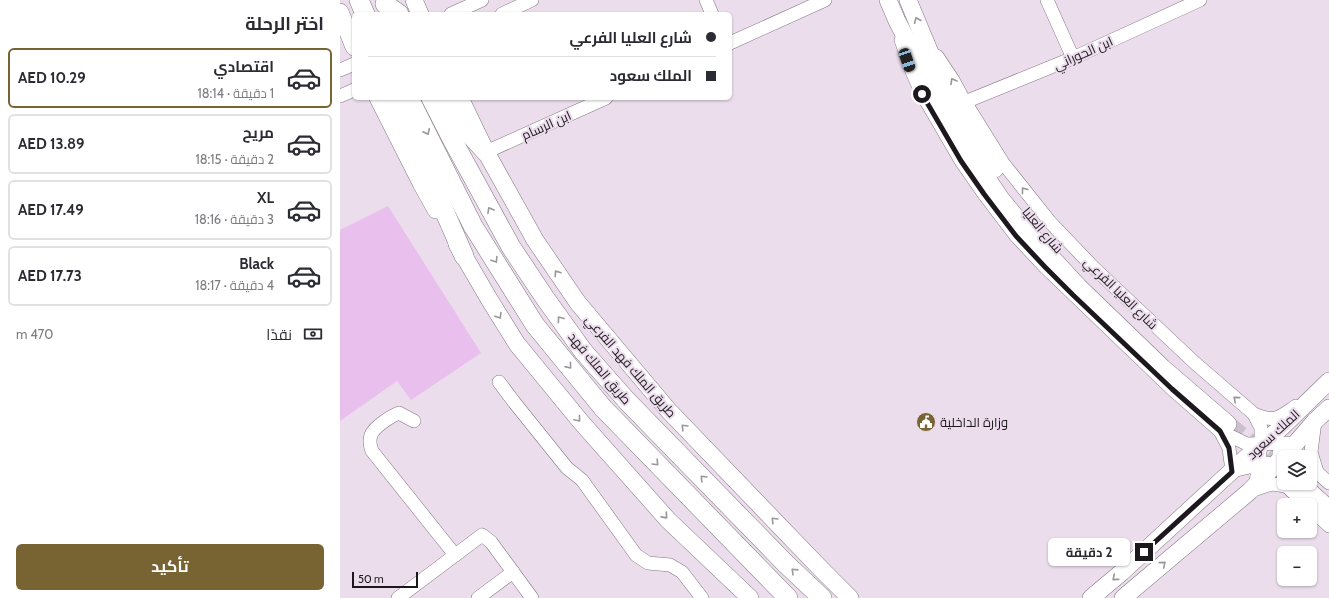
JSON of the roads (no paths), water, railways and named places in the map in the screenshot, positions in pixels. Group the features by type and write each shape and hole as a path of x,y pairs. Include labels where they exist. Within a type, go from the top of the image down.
{"highway":[{"path":"359,0 364,12"},
{"path":"396,100 464,256"},
{"name":"طريق الملك فهد","path":"410,100 473,226 535,325 603,408 788,598"},
{"name":"طريق الملك فهد","path":"432,100 452,141 511,247 545,298 584,351 627,401 786,564 822,598"},
{"path":"448,100 466,130 486,152"}],"main road":[{"path":"414,0 419,12"},
{"name":"شارع العليا","path":"888,0 897,21 954,127 1002,199 1026,229 1080,287 1163,368 1228,424"},
{"name":"شارع العليا","path":"908,0 941,79 955,107 986,157 1023,207 1041,230 1076,269 1157,350 1208,395 1228,424"},
{"path":"340,12 352,42"},
{"path":"379,100 421,183 517,344 581,422 668,520 750,598"},
{"name":"طريق الملك فهد الفرعي","path":"461,100 486,152 535,240 578,303 669,411 850,598"},
{"name":"الملك سعود","path":"1091,598 1122,572 1261,444 1278,437 1324,386"},
{"name":"الملك سعود","path":"1299,450 1315,421 1329,408"},
{"name":"الملك سعود","path":"1123,598 1277,465"},
{"path":"1317,489 1329,499"},
{"path":"1315,490 1329,509"},
{"path":"821,569 845,598"}],"street":[{"path":"455,12 482,0"},
{"path":"506,12 532,0"},
{"path":"706,0 711,12"},
{"path":"732,41 825,0"},
{"path":"1047,0 1073,58"},
{"name":"ابن الحوراني","path":"965,102 1073,58 1200,0"},
{"name":"شارع العليا الفرعي","path":"924,38 953,80 1003,163 1041,211 1093,267 1195,363 1254,414 1264,418 1277,418 1324,386"},
{"path":"340,70 352,65"},
{"path":"340,96 352,91"},
{"name":"ابن الرسام","path":"486,152 602,100"},
{"path":"499,382 567,468 582,480 636,555 648,563 670,566 682,572 702,598"},
{"path":"414,421 399,413 390,417 371,434 369,442 372,451 456,555"},
{"name":"شارع العليا الفرعي","path":"1253,487 1261,444 1261,428 1254,414"},
{"path":"1310,450 1315,421"},
{"path":"1228,424 1247,444 1261,444"},
{"path":"1228,424 1232,472 1277,461"},
{"path":"1278,437 1295,450"},
{"path":"1278,437 1280,450"},
{"path":"1253,487 1277,483"},
{"path":"1317,483 1329,483"},
{"path":"1317,515 1329,526"},
{"path":"398,598 482,535 491,542 532,598"},
{"path":"478,598 513,572"}],"tunnel":[{"path":"1228,424 1277,464"}],"place":[{"name":"وزارة الداخلية","path":"926,422"}]}
